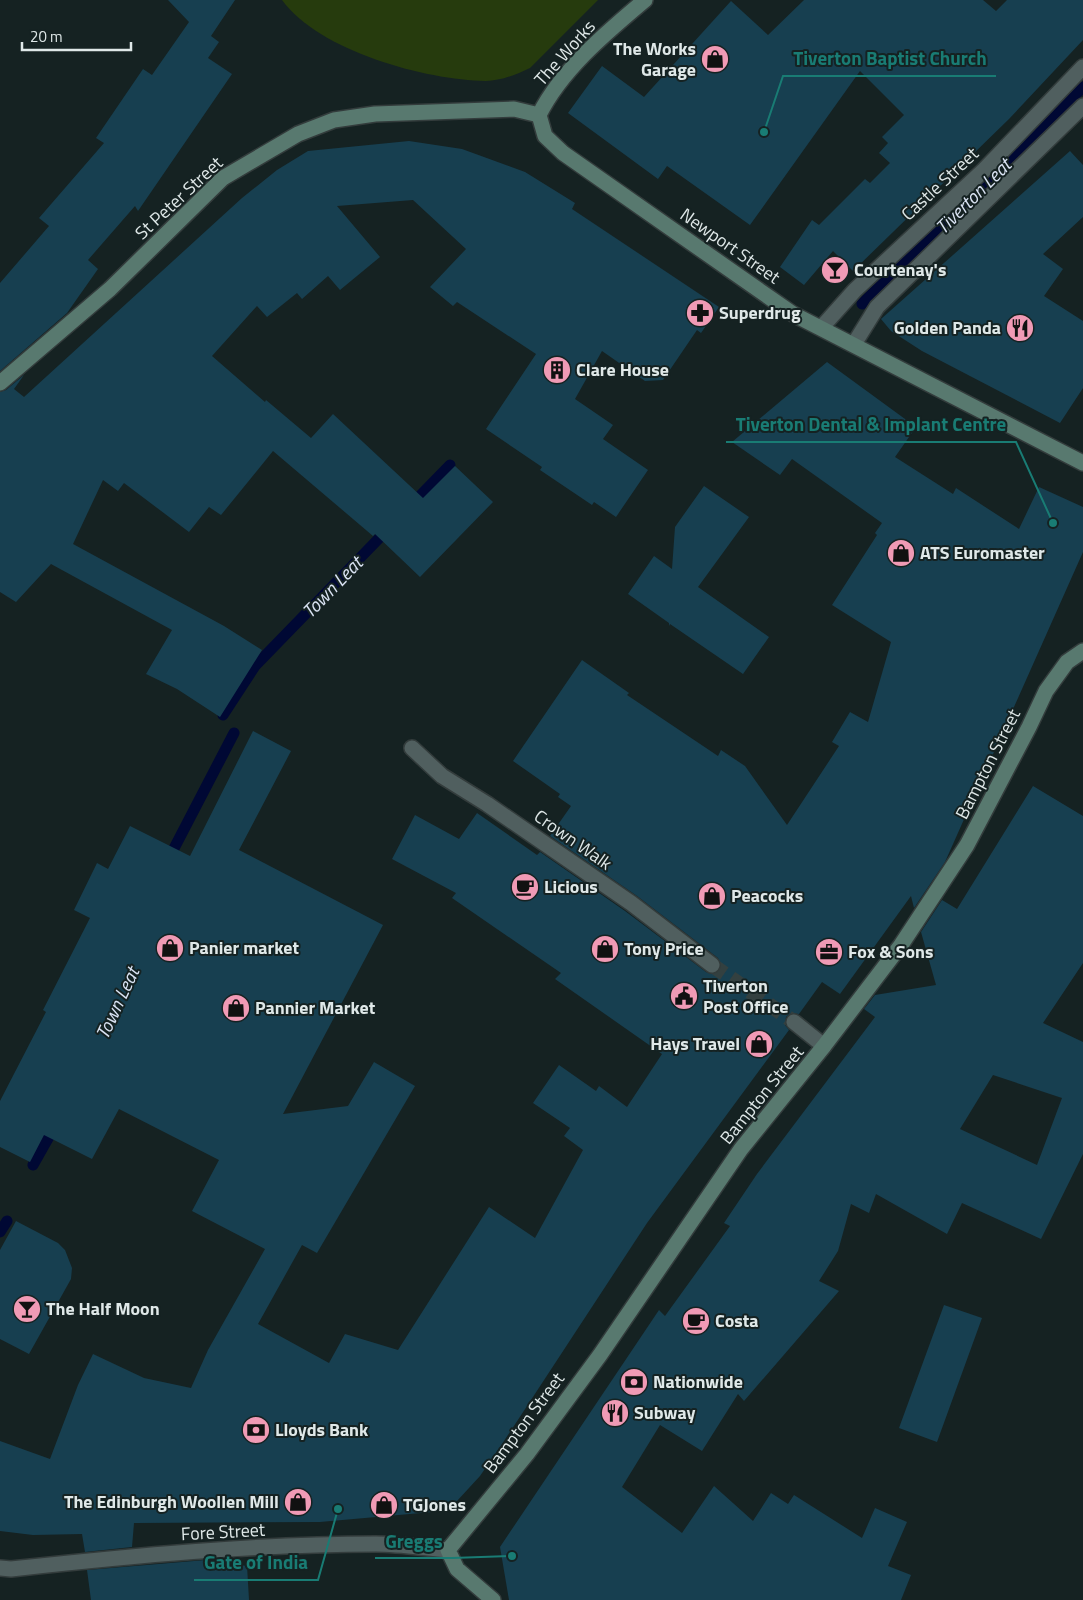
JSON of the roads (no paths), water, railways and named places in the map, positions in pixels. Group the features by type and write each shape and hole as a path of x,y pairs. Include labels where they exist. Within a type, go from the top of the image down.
{"street":[{"name":"The Works","path":"539,115 546,102 578,63 614,26 645,0"},
{"name":"Castle Street","path":"822,327 855,290 984,170 1083,67"},
{"path":"854,344 877,307 1083,106"},
{"name":"St Peter Street","path":"0,384 110,289 223,178 298,134 334,120 375,114 514,109 539,115"},
{"name":"Newport Street","path":"539,115 546,136 563,153 794,314 1083,463"},
{"name":"Bampton Street","path":"448,1550 527,1454 605,1346 741,1149 824,1046 901,945 967,844 1029,727 1046,690 1067,662 1083,651"},
{"name":"Crown Walk","path":"412,748 442,776 487,804 623,898 712,965"},
{"path":"794,1022 824,1046"},
{"name":"Fore Street","path":"0,1568 11,1569 199,1552 297,1547 377,1544 448,1550"},
{"path":"448,1550 458,1569 493,1600"}],"waterway":[{"name":"Tiverton Leat","path":"862,304 1083,87"},
{"name":"Town Leat","path":"411,505 450,465"},
{"name":"Town Leat","path":"223,715 255,666 390,527"},
{"name":"Town Leat","path":"168,860 234,733"},
{"name":"Town Leat","path":"33,1165 55,1126"},
{"name":"Town Leat","path":"0,1232 7,1221"}],"tunnel":[{"path":"712,965 794,1022"}],"place":[{"name":"The Works Garage","path":"715,59"},
{"name":"Tiverton Baptist Church","path":"764,132"},
{"name":"Courtenay's","path":"835,270"},
{"name":"Superdrug","path":"700,313"},
{"name":"Golden Panda","path":"1020,328"},
{"name":"Clare House","path":"557,370"},
{"name":"Tiverton Dental & Implant Centre","path":"1053,523"},
{"name":"ATS Euromaster","path":"901,553"},
{"name":"Licious","path":"525,887"},
{"name":"Peacocks","path":"712,896"},
{"name":"Panier market","path":"170,948"},
{"name":"Tony Price","path":"605,949"},
{"name":"Fox & Sons","path":"829,952"},
{"name":"Tiverton Post Office","path":"684,996"},
{"name":"Pannier Market","path":"236,1008"},
{"name":"Hays Travel","path":"759,1044"},
{"name":"The Half Moon","path":"27,1309"},
{"name":"Costa","path":"696,1321"},
{"name":"Nationwide","path":"634,1382"},
{"name":"Subway","path":"615,1413"},
{"name":"Lloyds Bank","path":"256,1430"},
{"name":"The Edinburgh Woollen Mill","path":"298,1502"},
{"name":"TGJones","path":"384,1505"},
{"name":"Gate of India","path":"338,1509"},
{"name":"Greggs","path":"512,1556"}]}
